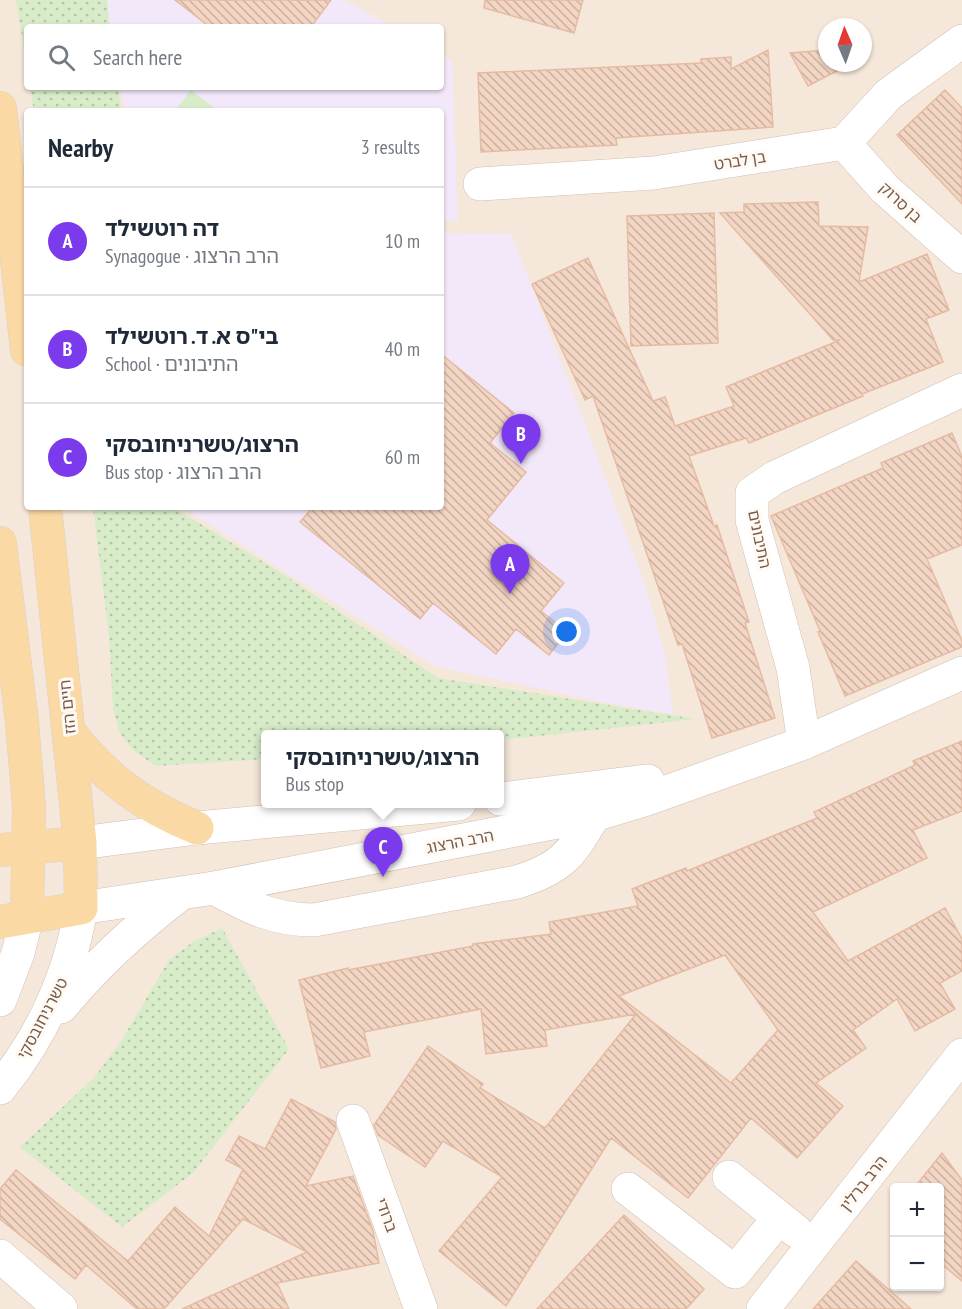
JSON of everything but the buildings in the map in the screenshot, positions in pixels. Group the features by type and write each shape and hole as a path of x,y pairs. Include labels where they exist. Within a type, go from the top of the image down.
{"main road":[{"path":"0,108 24,323"},
{"name":"חיים הזז","path":"45,510 80,843 81,908"},
{"path":"0,543 22,722 29,806 14,849 14,920"},
{"path":"0,759 22,722"},
{"path":"70,733 100,766 129,792 148,806 197,828"},
{"path":"14,849 80,843"},
{"name":"הרב הרצוג","path":"14,920 81,908"}],"street":[{"path":"844,143 889,94 962,41"},
{"name":"בן לברט","path":"480,184 654,173 844,143"},
{"name":"בן סרוק","path":"844,143 885,189 962,257"},
{"name":"התיבונים","path":"804,743 793,668 752,520 752,493 774,478 962,390"},
{"name":"הרב הרצוג","path":"81,908 214,888 594,815 644,800 804,743 962,673"},
{"name":"הרב הרצוג","path":"504,799 616,786 684,775 804,743"},
{"path":"80,843 197,828 415,808"},
{"path":"214,888 275,917 314,920 517,882 540,875 564,860 577,844 594,815"},
{"path":"35,1038 79,985 115,949 144,922 180,894"},
{"name":"טשרניחובסקי","path":"0,1088 35,1038 65,976 76,942 81,908"},
{"path":"0,1000 21,943 14,920"},
{"name":"הרב ברלין","path":"763,1309 962,1055"},
{"name":"ברודי","path":"353,1121 421,1309"},
{"path":"729,1177 814,1245"},
{"path":"628,1189 735,1272 779,1218"},
{"path":"0,1256 61,1309"}],"shaded area":[{"path":"0,0 962,0 962,1309 0,1309"},
{"path":"104,0 345,0 388,24 108,24"},
{"path":"444,57 452,61 458,221 444,221 444,108 124,108 121,90 444,90"},
{"path":"444,233 511,234 646,588 664,651 673,714 611,704 435,666 187,510 444,510"}],"green space":[{"path":"16,0 107,0 110,24 24,24 24,49"},
{"path":"30,90 118,90 121,108 34,108"},
{"path":"191,90 214,108 177,108"},
{"path":"93,510 177,510 277,570 438,678 696,719 504,740 504,730 261,730 261,759 156,766 134,751 120,734 113,709 109,636"},
{"path":"222,928 289,1049 193,1173 122,1227 20,1147 94,1078 123,1038 169,960 193,942"}],"place":[{"name":"בי\"ס א. ד. רוטשילד","path":"521,464"},
{"name":"דה רוטשילד","path":"510,594"},
{"name":"הרצוג/טשרניחובסקי","path":"383,877"}]}
